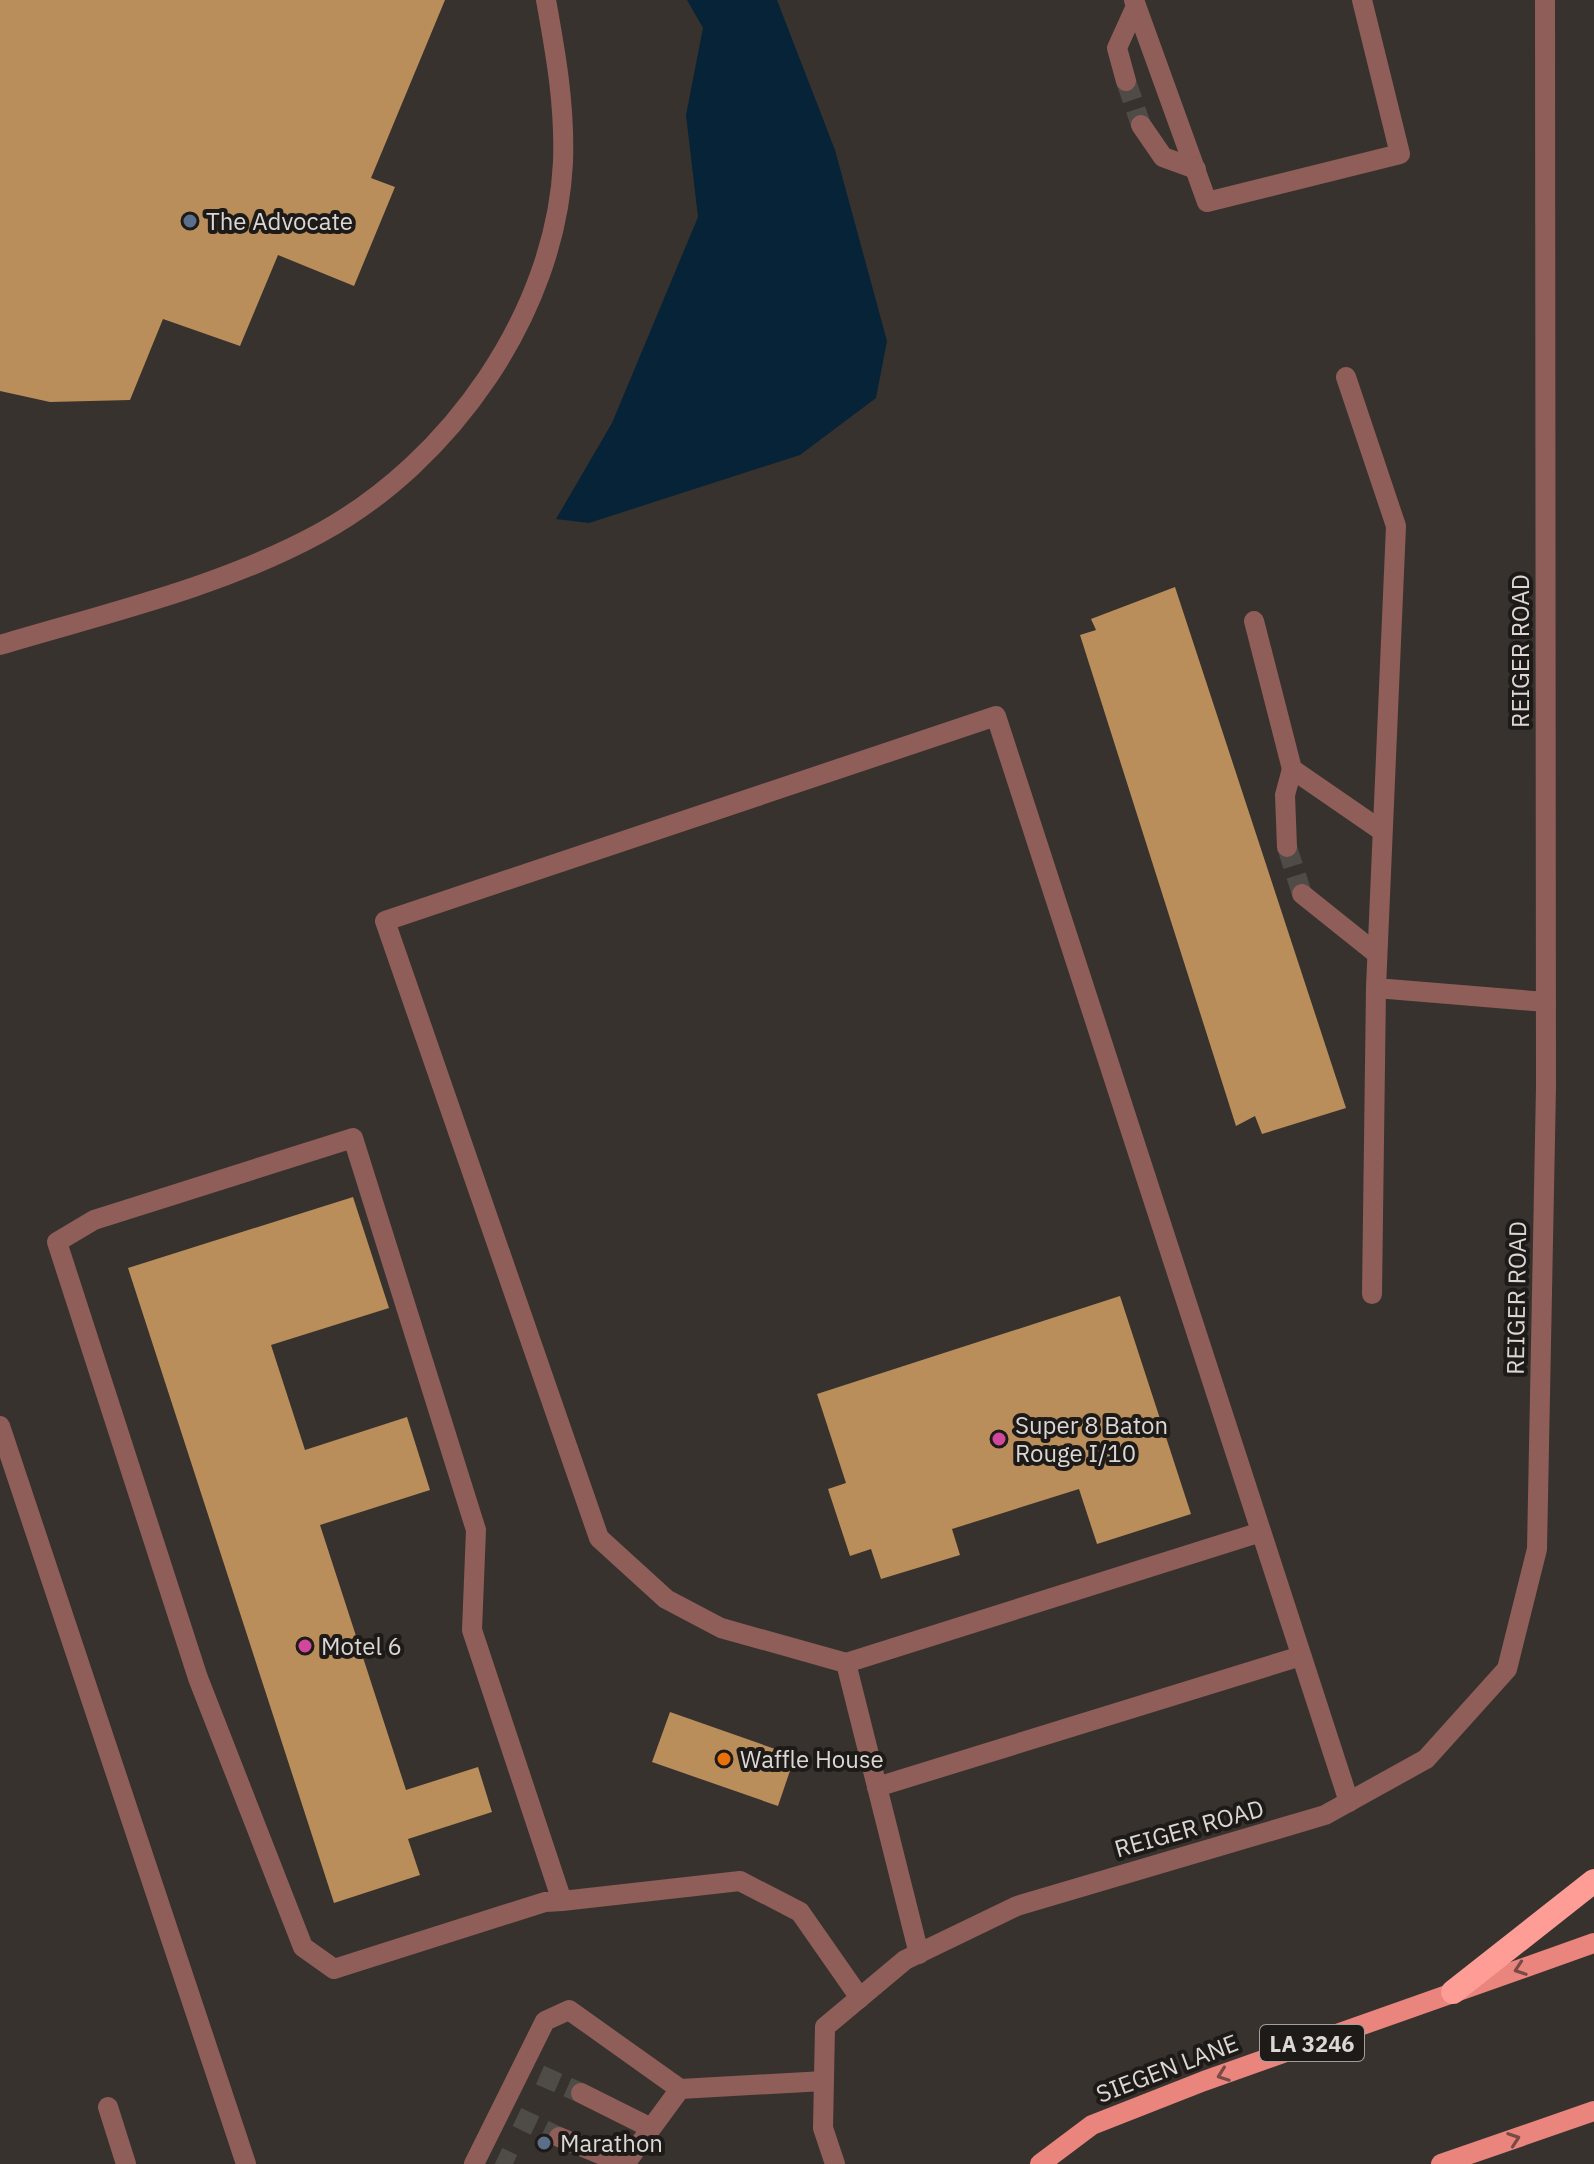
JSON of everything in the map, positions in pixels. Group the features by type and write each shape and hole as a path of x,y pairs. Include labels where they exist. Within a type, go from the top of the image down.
{"highway":[{"path":"1453,1992 1594,1881"}],"main road":[{"name":"SIEGEN LANE","path":"1040,2164 1092,2125 1594,1943"},
{"path":"1441,2164 1594,2111"}],"street":[{"path":"0,645 184,589 259,561 321,532 413,466 451,425 510,339 533,290 554,224 563,165 563,93 546,0"},
{"path":"1135,3 1207,202 1400,154 1362,0"},
{"name":"REIGER ROAD","path":"835,2164 823,2128 825,2027 905,1960 1017,1906 1325,1815 1426,1759 1507,1669 1533,1564 1537,1533 1546,1002 1545,0"},
{"path":"1126,81 1117,48 1135,3"},
{"path":"1141,125 1163,157 1196,169"},
{"path":"1346,377 1396,526 1377,954 1372,1294"},
{"path":"1254,621 1292,769 1285,795 1287,847"},
{"path":"1261,1532 846,1663 721,1628 666,1599 599,1538 385,921 996,716 1349,1802"},
{"path":"1292,769 1382,831"},
{"path":"1302,894 1377,954"},
{"path":"1376,988 1546,1002"},
{"path":"562,1901 472,1630 476,1530 353,1138 94,1220 57,1242 198,1678 303,1947 334,1969 545,1902 562,1901 740,1881 800,1912 860,1998"},
{"path":"0,1426 246,2164"},
{"path":"877,1787 1301,1656"},
{"path":"846,1663 919,1954"},
{"path":"484,2157 531,2071 545,2021 569,2010 680,2089 824,2081"},
{"path":"559,2137 624,2164 680,2089"},
{"path":"581,2093 649,2127"},
{"path":"108,2107 126,2164"}],"water":[{"path":"687,0 777,0 835,150 887,341 876,398 800,455 589,523 556,519 612,423 698,217 686,115 703,28"}],"building":[{"name":"The Advocate","path":"0,0 445,0 371,178 395,187 354,286 278,255 240,346 163,319 130,400 50,402 0,391"},
{"path":"1175,587 1346,1108 1262,1134 1255,1116 1236,1126 1080,635 1096,630 1091,619"},
{"name":"Motel 6","path":"353,1197 389,1308 271,1345 305,1450 407,1417 430,1490 320,1525 406,1790 478,1767 492,1812 408,1839 420,1875 334,1903 128,1268"},
{"name":"Super 8 Baton Rouge I/10","path":"1120,1296 1191,1514 1097,1544 1079,1489 952,1529 960,1555 881,1579 871,1549 850,1556 828,1489 846,1483 817,1394"},
{"name":"Waffle House","path":"670,1712 795,1756 778,1806 652,1762"}],"tunnel":[{"path":"1126,81 1141,125"},
{"path":"1287,847 1302,894"},
{"path":"540,2075 581,2093"},
{"path":"517,2117 559,2137"},
{"path":"498,2157 513,2164"}],"place":[{"name":"The Advocate","path":"190,221"},
{"name":"Super 8 Baton Rouge I/10","path":"999,1439"},
{"name":"Motel 6","path":"305,1646"},
{"name":"Waffle House","path":"724,1759"},
{"name":"Marathon","path":"544,2143"}]}
